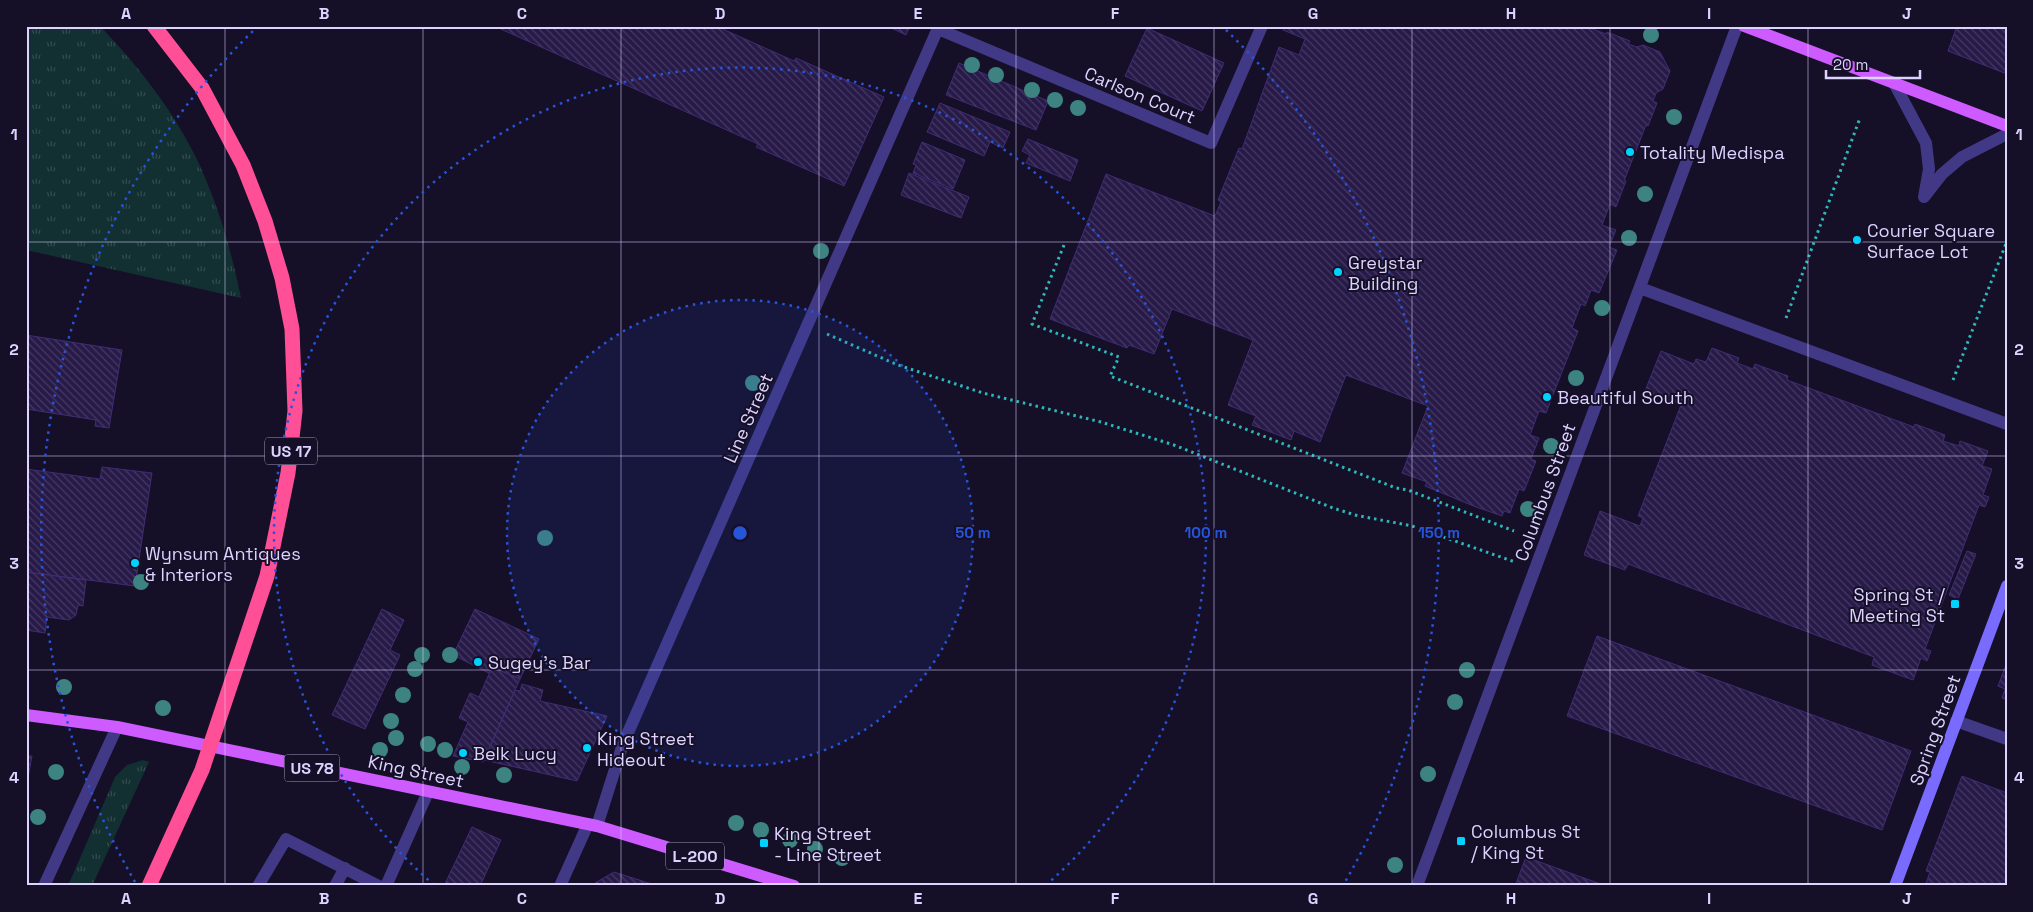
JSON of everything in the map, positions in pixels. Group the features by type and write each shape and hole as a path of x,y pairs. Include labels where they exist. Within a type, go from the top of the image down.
{"highway":[{"name":"US 17","path":"149,886 202,770 267,576 288,473 295,410 292,330 282,278 265,221 243,165 202,88 154,26"}],"main road":[{"path":"1744,26 2007,126"},
{"name":"Spring Street","path":"1896,886 2007,586"},
{"name":"King Street","path":"26,715 117,727 592,825 794,886"}],"street":[{"name":"Carlson Court","path":"938,28 1211,144 1262,26"},
{"name":"Columbus Street","path":"1417,886 1737,26"},
{"name":"Line Street","path":"560,886 592,825 623,744 938,28"},
{"path":"1894,83 1926,143 1929,169 1924,197 1942,174 1962,157 2007,134"},
{"path":"1640,288 2007,424"},
{"path":"1956,721 2007,739"},
{"path":"44,886 117,727"},
{"path":"386,886 428,792"},
{"path":"258,886 286,839 379,886"},
{"path":"335,886 345,868"}],"path":[{"path":"1778,339 1860,118"},
{"path":"1945,401 2007,240"},
{"path":"1064,245 1032,324 1119,357 1110,376 1396,488 1408,490 1514,531"},
{"path":"807,326 898,365 983,393 1101,422 1174,446 1333,508 1355,515 1426,530 1535,569"}],"green space":[{"path":"26,26 100,26 143,75 169,110 200,166 224,231 241,298 26,250"},
{"path":"143,760 149,762 92,886 68,886 115,777 127,765"}],"building":[{"path":"494,26 716,26 794,61 796,58 884,97 844,186 756,147 758,144"},
{"path":"887,26 910,26 906,35"},
{"name":"Greystar Building","path":"1285,26 1585,26 1630,41 1628,44 1637,47 1643,45 1660,52 1670,71 1663,89 1656,93 1653,101 1657,103 1648,126 1646,125 1616,207 1610,204 1602,225 1616,230 1609,247 1617,250 1599,293 1591,290 1585,306 1581,304 1572,328 1578,331 1546,413 1539,411 1530,435 1539,438 1531,459 1536,461 1524,491 1519,489 1510,513 1504,511 1502,516 1476,507 1425,486 1427,482 1402,473 1428,406 1346,375 1320,442 1294,431 1291,440 1252,425 1256,416 1228,405 1253,340 1172,309 1154,354 1129,345 1127,348 1050,319 1106,174 1215,216 1221,202 1218,200 1239,148 1242,149 1279,47 1299,55 1305,39 1283,30"},
{"path":"1957,26 2007,26 2007,74 1948,51"},
{"path":"1147,28 1224,63 1202,111 1125,76"},
{"path":"959,63 1048,101 1036,130 946,95"},
{"path":"940,103 1010,132 1003,148 990,142 984,156 927,132"},
{"path":"1028,139 1078,160 1070,181 1026,163 1030,155 1022,151"},
{"path":"922,142 965,160 953,189 913,173 916,165 913,164"},
{"path":"909,173 969,197 961,218 901,195"},
{"path":"26,335 122,350 109,428 95,426 96,420 26,409"},
{"path":"1712,348 1739,358 1737,363 1753,369 1755,364 1788,376 1787,380 1914,427 1915,424 1945,435 1943,441 1959,446 1960,441 1988,451 1982,466 1992,469 1983,495 1989,497 1985,507 1979,505 1925,649 1931,651 1927,661 1921,658 1913,680 1872,665 1874,657 1628,564 1625,570 1584,555 1600,511 1640,526 1643,518 1638,516 1681,405 1645,391 1661,351 1694,364 1696,359 1706,362"},
{"path":"102,467 152,473 135,586 26,572 26,469 100,479"},
{"path":"1967,551 1976,554 1958,599 1949,595"},
{"path":"26,572 86,580 83,606 78,605 76,615 69,620 47,617 45,633 26,630"},
{"path":"382,609 404,620 390,650 400,655 365,729 332,715"},
{"path":"475,609 539,639 520,679 492,667 489,673 453,655"},
{"path":"1597,636 1911,751 1882,830 1567,716"},
{"path":"2007,662 2007,700 2002,698 2005,689 1998,686"},
{"path":"492,667 520,679 483,762 453,756 468,722 459,718 470,693 479,697"},
{"path":"522,684 543,690 540,701 607,716 577,781 484,760 515,690 520,691"},
{"path":"26,756 32,756 26,789"},
{"path":"1962,776 2007,793 2007,886 1925,886 1930,872 1926,871"},
{"path":"472,827 501,840 480,886 444,886"},
{"path":"1526,857 1606,886 1515,886"},
{"path":"614,872 658,886 594,886 595,883"}],"place":[{"name":"Totality Medispa","path":"1630,152"},
{"name":"Courier Square Surface Lot","path":"1857,240"},
{"name":"Greystar Building","path":"1338,272"},
{"name":"Beautiful South","path":"1547,397"},
{"name":"Wynsum Antiques & Interiors","path":"135,563"},
{"name":"Spring St / Meeting St","path":"1955,604"},
{"name":"Sugey's Bar","path":"478,662"},
{"name":"King Street Hideout","path":"587,748"},
{"name":"Belk Lucy","path":"463,753"},
{"name":"Columbus St / King St","path":"1461,841"},
{"name":"King Street - Line Street","path":"764,843"}]}
